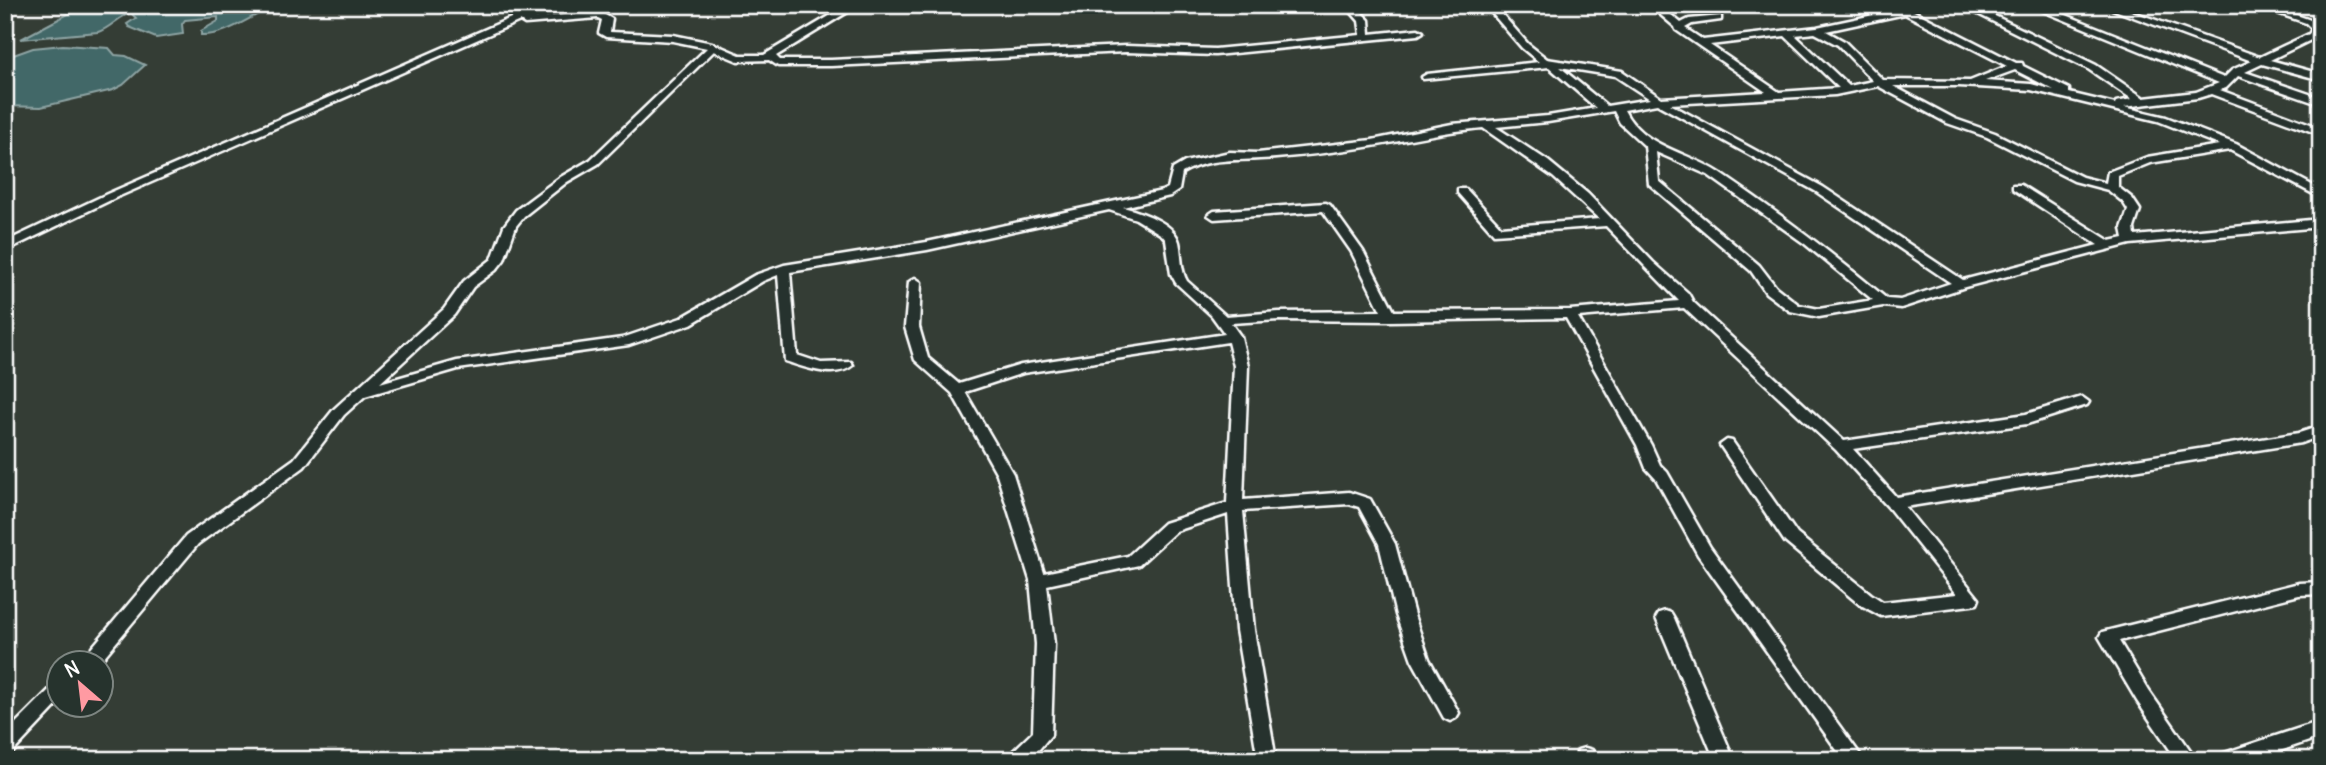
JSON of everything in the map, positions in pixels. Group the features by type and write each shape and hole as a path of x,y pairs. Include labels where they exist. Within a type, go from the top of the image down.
{"street":[{"path":"5,247 111,196 549,5"},
{"path":"510,22 600,15 607,19 604,33 609,35 673,38 713,47 738,58 771,57 855,5"},
{"path":"1349,5 1364,20 1366,36"},
{"path":"1489,5 1525,46 1612,110 1650,145 1712,173 1809,242 1883,302"},
{"path":"1653,5 1775,94"},
{"path":"1894,5 2019,65 2081,100"},
{"path":"1964,5 2092,67 2143,102"},
{"path":"2032,5 2226,82"},
{"path":"2112,105 2210,90 2261,58 2312,36 2319,25 2258,5"},
{"path":"2110,6 2228,51 2321,76"},
{"path":"1702,43 1817,30 1906,11"},
{"path":"1680,26 1718,18"},
{"path":"1817,30 1841,43 1880,83 1951,121 1991,135 2078,180 2112,188 2128,200 2134,210 2128,228 2130,240"},
{"path":"771,57 778,63 831,63 1126,49 1216,52 1418,32"},
{"path":"1788,34 1845,88"},
{"path":"99,650 192,540 299,463 339,412 449,312 468,284 498,260 510,226 520,212 563,180 594,163 713,47"},
{"path":"1427,77 1552,64 1611,70 1659,101 1819,189 1961,284"},
{"path":"1972,84 1982,77 2019,65"},
{"path":"2236,72 2321,102"},
{"path":"363,392 457,365 624,342 686,321 759,278 784,269 927,246 1169,193 1177,171 1203,160 1372,144 1452,127 1612,110 1659,101 1775,94 1880,83 2031,87 2112,105 2201,132 2321,195"},
{"path":"2210,90 2321,132"},
{"path":"1485,125 1553,170 1608,222 1639,257 1683,296 1687,304 1841,446 1893,503 1971,599 1881,609 1865,599 1791,538 1727,445"},
{"path":"1650,145 1653,182 1755,268 1771,290 1795,308 1819,313 1883,302 1901,304 1961,284 2130,240 2321,223"},
{"path":"2112,188 2112,174 2147,160 2232,146"},
{"path":"2017,187 2109,246"},
{"path":"1462,191 1498,231 1608,222"},
{"path":"1107,206 1140,216 1166,232 1172,239 1177,274 1182,283 1223,320 1234,337 1241,366 1235,506 1245,630 1267,760"},
{"path":"1214,215 1326,207 1357,251 1390,317"},
{"path":"784,269 790,358 821,367 846,365"},
{"path":"915,282 912,327 922,360 957,390 1005,474 1038,580 1045,644 1042,735 1017,760"},
{"path":"1223,320 1279,316 1570,314 1687,304"},
{"path":"1570,314 1644,445 1654,468 1704,551 1855,760"},
{"path":"957,390 1021,369 1234,337"},
{"path":"1841,446 2027,419 2082,402"},
{"path":"1893,503 2301,438 2321,430"},
{"path":"1038,580 1133,561 1170,527 1235,506 1349,498 1365,503 1387,544 1405,615 1421,660 1450,713"},
{"path":"2188,760 2143,696 2108,637 2299,589 2321,588"},
{"path":"1665,618 1725,760"},
{"path":"5,747 46,705"},
{"path":"2228,760 2321,729"}],"water":[{"path":"108,5 216,5 207,10 215,11 254,6 269,9 228,30 210,35 201,35 201,31 218,21 218,17 185,20 182,24 183,34 156,38 129,27 127,24 136,18 131,13 98,32 21,39 68,14"},
{"path":"63,45 109,48 115,55 126,56 145,65 123,85 113,90 41,107 5,106 5,58 33,48"}]}
